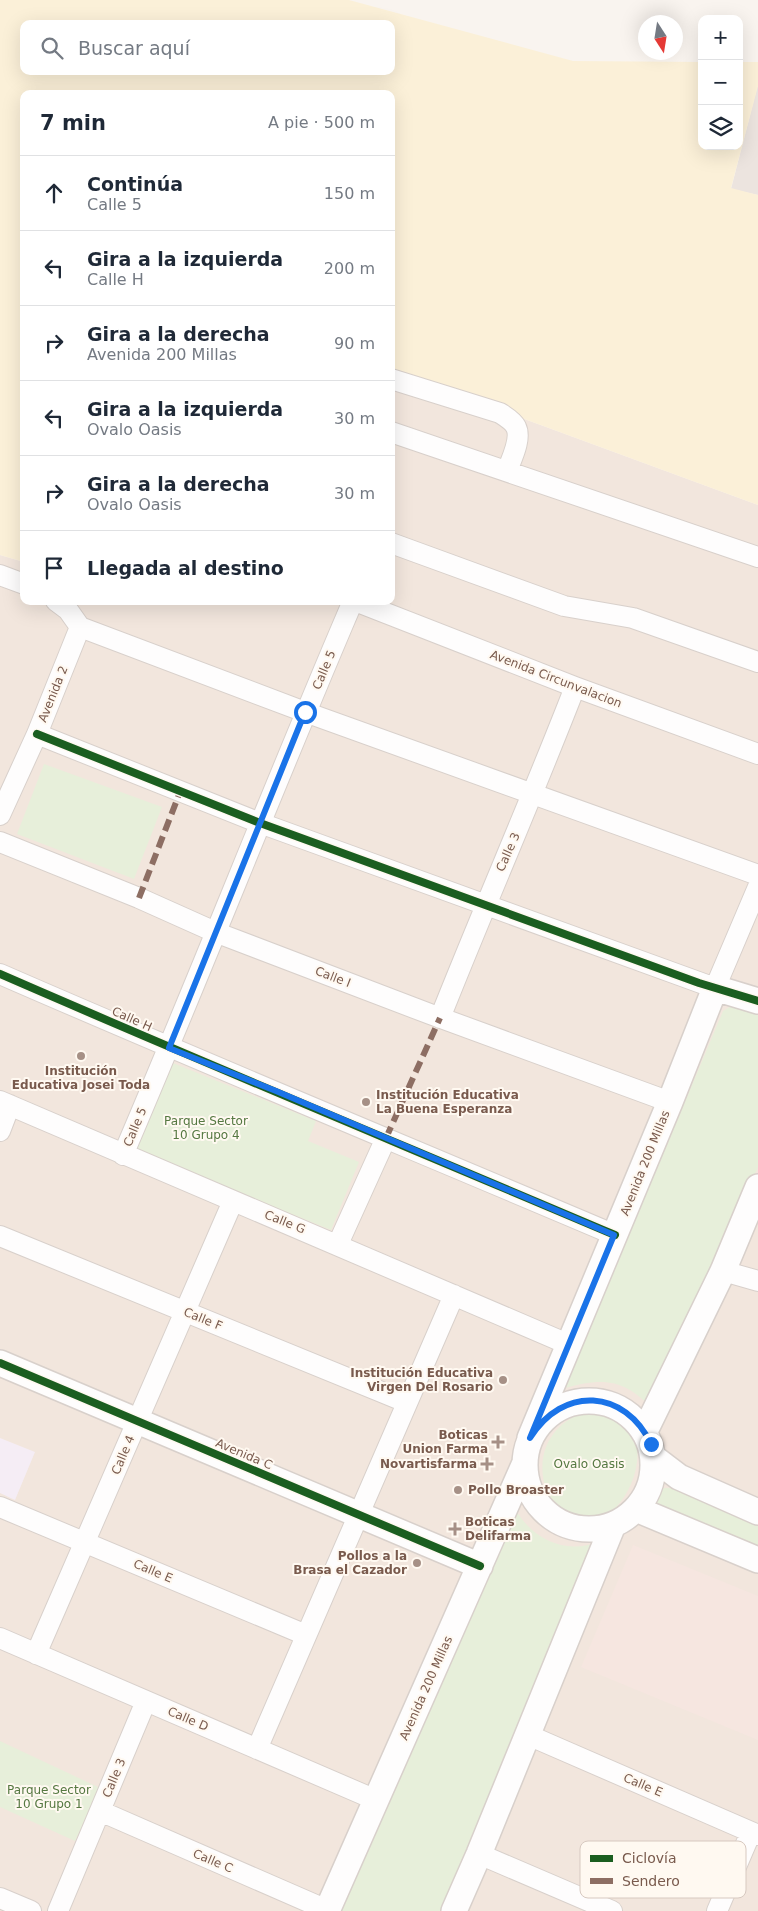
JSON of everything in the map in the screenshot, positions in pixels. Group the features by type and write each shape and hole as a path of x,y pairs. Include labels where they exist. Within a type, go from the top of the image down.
{"street":[{"path":"395,381 500,414 512,422 517,428 517,439 507,471"},
{"path":"395,433 758,557"},
{"path":"395,545 564,606 633,618 758,662"},
{"path":"0,575 20,582"},
{"path":"61,605 68,610 80,627 305,712 758,875"},
{"name":"Calle 5","path":"123,1154 169,1048 305,712 352,605"},
{"name":"Avenida Circunvalacion","path":"364,605 758,754"},
{"name":"Avenida 2","path":"0,815 37,734 80,627"},
{"name":"Calle 3","path":"440,1018 484,906 533,794 575,686"},
{"path":"37,734 260,824 714,988 758,1001"},
{"name":"Calle I","path":"0,842 139,898 215,932 440,1018 670,1102"},
{"name":"Avenida 200 Millas","path":"530,1438 670,1102 714,988 758,887"},
{"name":"Calle H","path":"0,974 169,1048 614,1235"},
{"path":"0,1131 5,1103"},
{"name":"Calle G","path":"5,1103 570,1345"},
{"path":"338,1244 386,1138"},
{"path":"645,1432 723,1271 757,1192"},
{"name":"Calle 4","path":"36,1654 233,1201"},
{"name":"Calle F","path":"0,1236 406,1402"},
{"path":"723,1271 758,1281"},
{"path":"257,1749 454,1295"},
{"name":"Avenida C","path":"0,1363 480,1566"},
{"path":"586,1400 600,1401 626,1411 637,1420 645,1432 651,1444 654,1458 654,1472 651,1485 645,1498 636,1509 626,1518 613,1525 586,1529 559,1522 547,1514 530,1492 524,1465 530,1438 547,1416 559,1408 586,1400"},
{"path":"654,1458 679,1476 758,1512"},
{"name":"Avenida 200 Millas","path":"327,1910 524,1465"},
{"name":"Calle E","path":"0,1507 306,1635"},
{"path":"636,1509 758,1560"},
{"path":"454,1911 613,1525"},
{"name":"Calle D","path":"0,1638 376,1800"},
{"name":"Calle 3","path":"58,1911 146,1701"},
{"name":"Calle E","path":"528,1735 755,1833"},
{"name":"Calle C","path":"100,1811 327,1910"},
{"path":"746,1851 755,1833"},
{"path":"479,1854 580,1897"},
{"path":"0,1898 31,1911"},
{"path":"582,1898 612,1911"},
{"path":"717,1911 723,1898"}],"shaded area":[{"path":"758,84 758,195 731,189 741,150 743,150 743,142"},
{"path":"395,371 758,505 758,1911 0,1911 0,555 20,561 20,605 395,605"},
{"path":"0,1438 35,1452 15,1500 0,1493"},
{"path":"633,1545 758,1596 758,1740 581,1667"}],"green space":[{"path":"44,764 162,807 134,879 17,834"},
{"path":"733,1005 758,1009 758,1167 654,1411 634,1392 614,1383 591,1382 565,1388 723,1011"},
{"name":"Parque Sector 10 Grupo 4","path":"168,1061 316,1121 308,1141 359,1162 331,1230 132,1149"},
{"name":"Ovalo Oasis","path":"596,1409 621,1418 634,1435 637,1457 632,1481 620,1502 603,1518 583,1523 561,1515 553,1507 546,1490 543,1461 551,1437 559,1427 569,1419"},
{"path":"664,1488 670,1488 758,1524 758,1552 657,1505 657,1497"},
{"path":"517,1512 533,1531 553,1543 564,1546 576,1546 600,1541 441,1911 339,1911"},
{"name":"Parque Sector 10 Grupo 1","path":"0,1741 100,1788 75,1841 0,1807"}],"sand":[{"path":"0,0 349,0 573,61 698,62 698,150 741,150 731,188 758,195 758,505 395,371 395,90 20,90 20,561 0,555"},
{"path":"743,62 758,62 758,86 743,143"}],"marked path":[{"path":"139,898 180,792"},
{"path":"386,1138 440,1018"}],"cycle path":[{"path":"37,734 260,823 699,983 758,1001"},
{"path":"0,974 615,1235"},
{"path":"0,1363 480,1566"}],"place":[{"name":"Institución Educativa Josei Toda","path":"81,1056"},
{"name":"Institución Educativa La Buena Esperanza","path":"366,1102"},
{"name":"Institución Educativa Virgen Del Rosario","path":"503,1380"},
{"name":"Boticas Union Farma","path":"498,1442"},
{"name":"Novartisfarma","path":"487,1464"},
{"name":"Pollo Broaster","path":"458,1490"},
{"name":"Boticas Delifarma","path":"455,1529"},
{"name":"Pollos a la Brasa el Cazador","path":"417,1563"}],"route":[{"path":"305,712 169,1048 276,1091 614,1235 530,1438 547,1416 559,1408 586,1400 600,1401 626,1411 637,1420 651,1444"}]}
